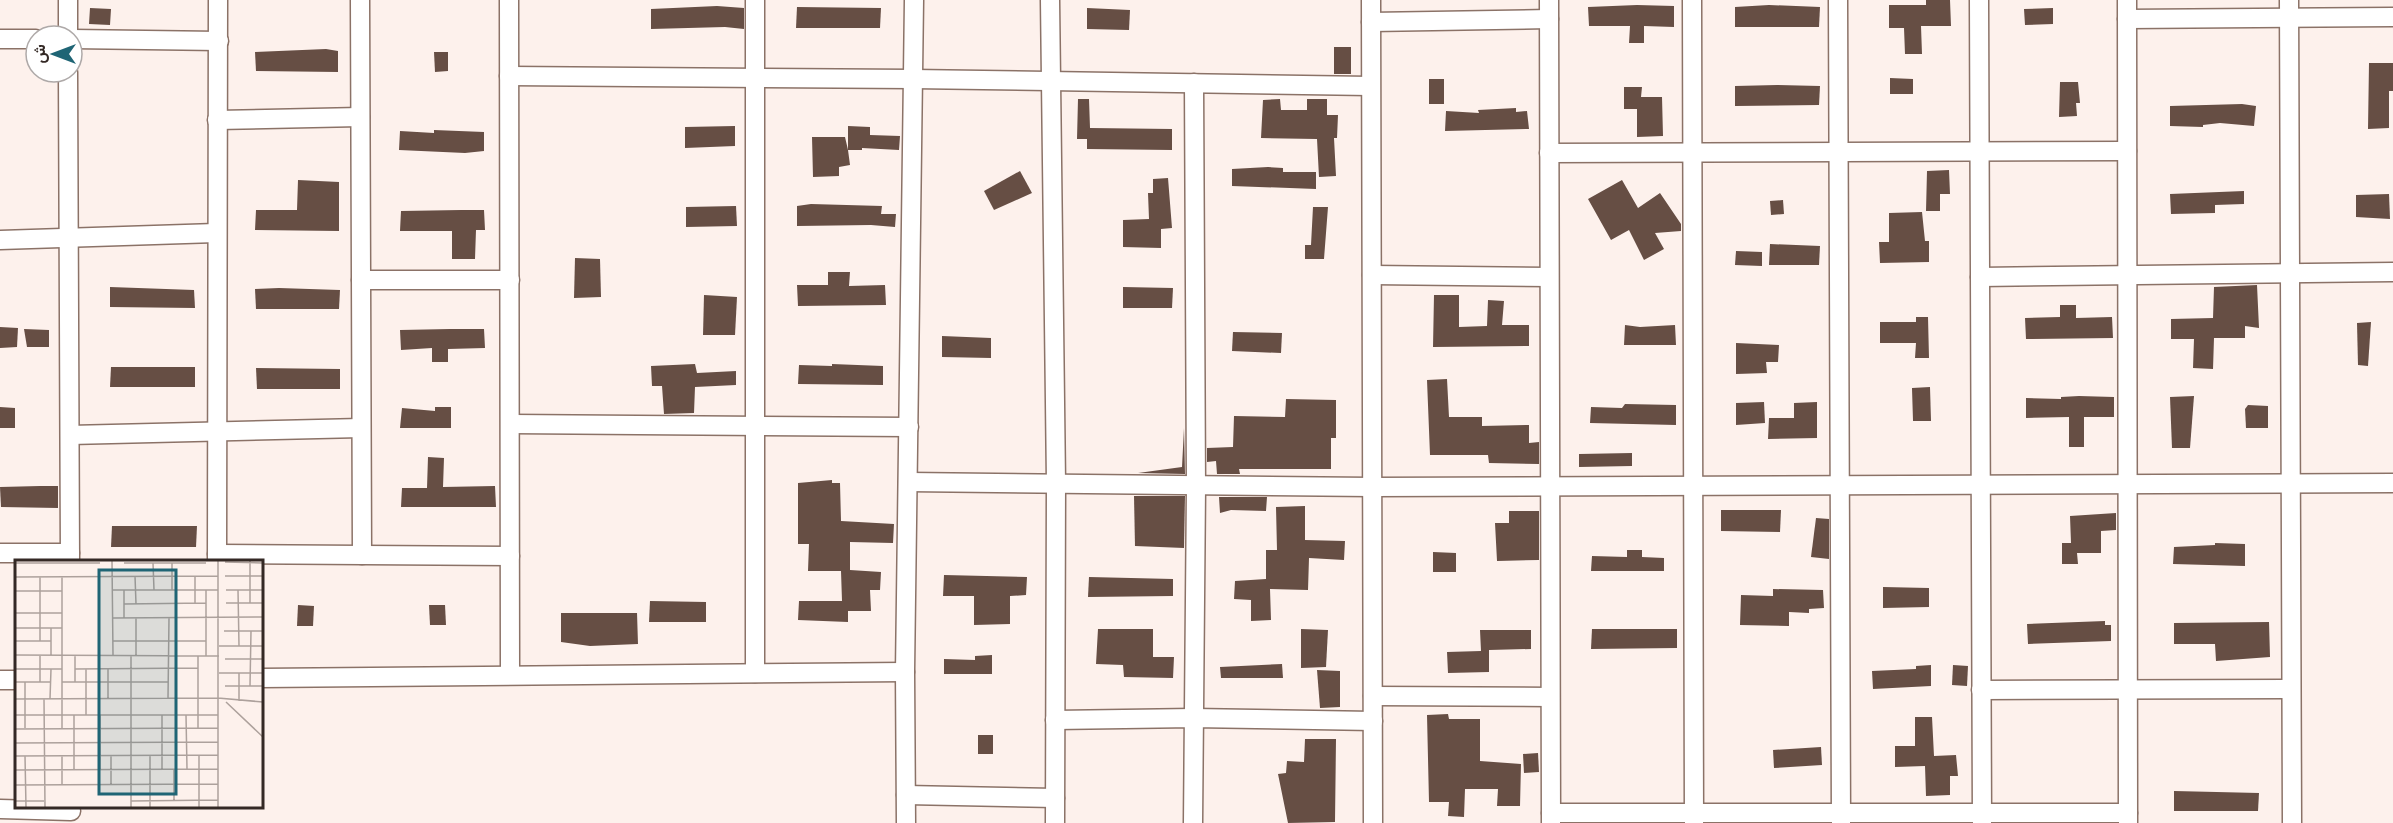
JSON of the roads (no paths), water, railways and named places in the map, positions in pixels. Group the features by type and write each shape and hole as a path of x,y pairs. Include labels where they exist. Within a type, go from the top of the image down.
{"street":[{"path":"68,0 68,24"},
{"path":"218,0 217,558 362,555 510,556"},
{"path":"360,0 362,555"},
{"path":"509,0 510,675"},
{"path":"755,0 753,78 755,673"},
{"path":"906,823 905,672 914,0"},
{"path":"1050,0 1049,82 1056,483 1056,823"},
{"path":"1371,0 1373,823"},
{"path":"1549,0 1551,818 2128,818 2127,0"},
{"path":"1692,0 1694,818"},
{"path":"1838,0 1841,818"},
{"path":"1979,0 1982,818"},
{"path":"2127,19 2289,9 2393,17"},
{"path":"2289,9 2292,823"},
{"path":"1371,22 1549,19"},
{"path":"0,39 24,39"},
{"path":"84,39 219,40"},
{"path":"509,76 913,78 1370,86"},
{"path":"1194,83 1196,487 1194,823"},
{"path":"0,553 70,558 68,84"},
{"path":"217,120 360,117"},
{"path":"1549,153 2127,151"},
{"path":"0,240 216,232"},
{"path":"1980,277 2393,272"},
{"path":"1372,275 1550,277"},
{"path":"361,280 510,280"},
{"path":"511,424 909,427"},
{"path":"70,435 361,428"},
{"path":"908,482 1196,487 2393,483"},
{"path":"262,678 905,672"},
{"path":"1981,690 2291,689"},
{"path":"1373,696 1550,697"},
{"path":"1055,720 1193,718 1373,721"},
{"path":"906,795 1056,798"},
{"path":"0,809 71,814"}]}
